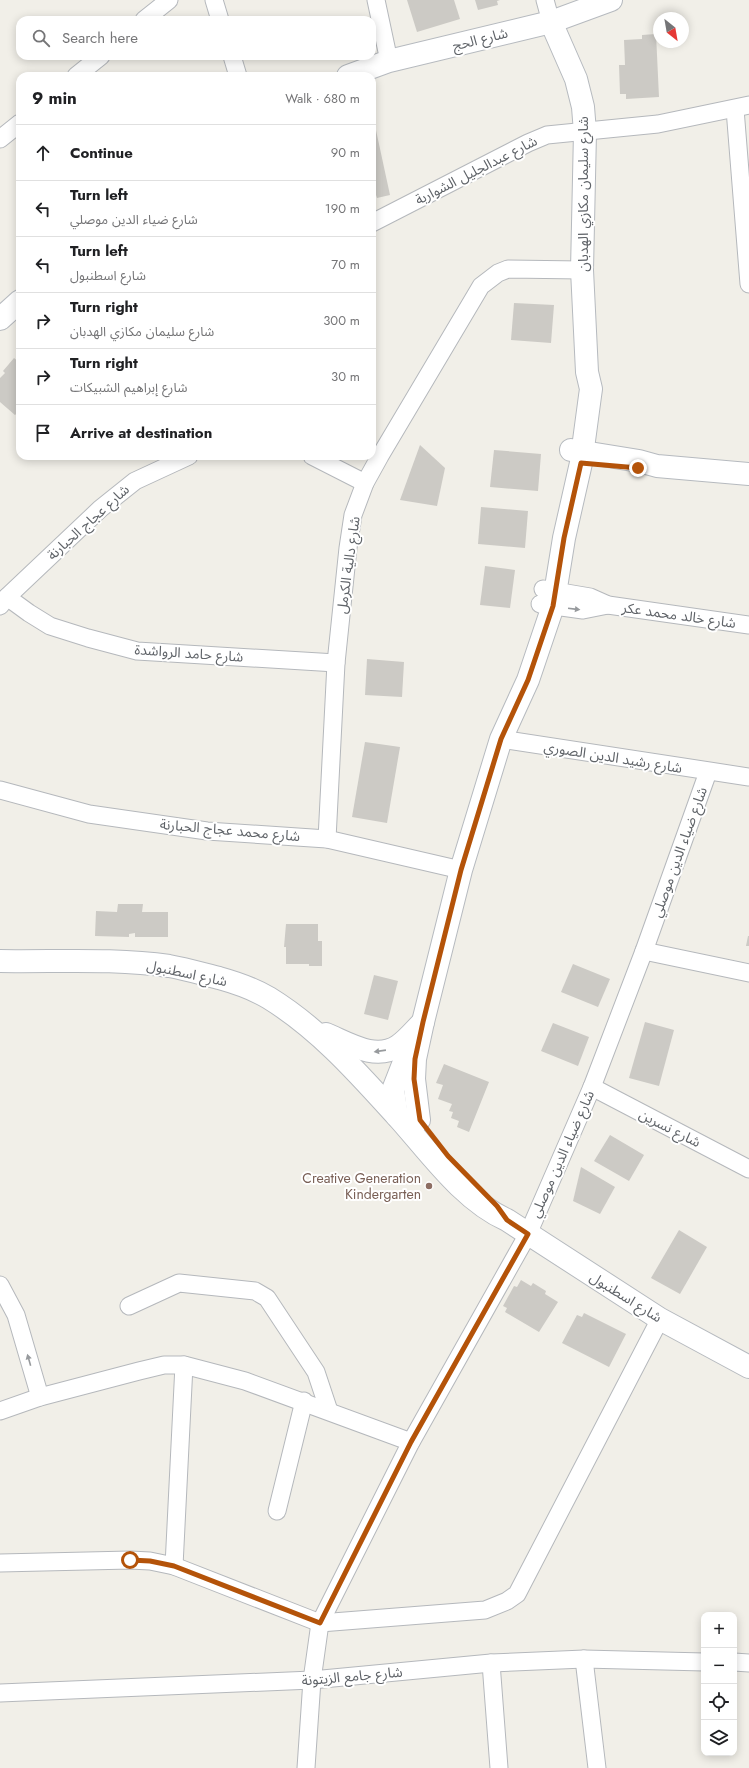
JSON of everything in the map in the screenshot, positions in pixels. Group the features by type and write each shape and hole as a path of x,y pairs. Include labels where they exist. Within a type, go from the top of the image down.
{"street":[{"path":"149,16 168,0"},
{"path":"214,0 219,16"},
{"path":"376,0 389,61"},
{"path":"545,0 551,22"},
{"name":"شارع الحج","path":"359,72 389,61 551,22 611,0"},
{"name":"شارع سليمان مكازي الهدبان","path":"420,1120 414,1079 415,1059 423,1022 461,870 501,739 518,700 520,679 548,597 576,456 577,394 581,382 587,372 582,270 585,132 583,107 576,79 551,22"},
{"path":"81,72 96,60"},
{"path":"233,60 237,72"},
{"path":"742,107 749,284"},
{"name":"شارع عبدالجليل الشواربة","path":"376,221 528,143 547,135 658,124 742,107"},
{"path":"0,139 16,125"},
{"name":"شارع دالية الكرمل","path":"328,839 336,663 348,548 353,515 365,483 485,283 498,273 508,269 582,270"},
{"path":"576,456 638,460 657,466 749,474"},
{"name":"شارع عجاج الحبارنة","path":"3,602 100,509 135,481 180,460"},
{"path":"320,460 365,483"},
{"name":"شارع خالد محمد عكر","path":"548,597 583,610 608,605 749,626"},
{"name":"شارع حامد الرواشدة","path":"3,602 29,613 50,626 137,651 336,663"},
{"name":"شارع رشيد الدين الصوري","path":"501,739 708,772 749,777"},
{"name":"شارع ضياء الدين موصلي","path":"306,1768 312,1680 320,1623 411,1442 528,1234 592,1088 644,951 708,772"},
{"name":"شارع محمد عجاج الحبارنة","path":"0,790 89,814 207,831 328,839 461,870"},
{"path":"644,951 749,973"},
{"name":"شارع اسطنبول","path":"0,961 140,963 170,966 198,972 253,989 269,998 313,1030 349,1051 365,1063 420,1120 448,1156 497,1206 507,1220"},
{"path":"313,1030 370,1052 382,1052 398,1046 423,1022"},
{"name":"شارع سليمان مكازي الهدبان","path":"392,1090 406,1054 423,1022"},
{"name":"شارع اسطنبول","path":"313,1030 357,1071 438,1164 485,1208 507,1220 660,1319 749,1366"},
{"name":"شارع نسرين","path":"592,1088 749,1169"},
{"path":"392,1090 397,1116"},
{"path":"129,1306 179,1283 255,1291 267,1298 316,1372 329,1411"},
{"path":"0,1285 16,1315 40,1397"},
{"path":"0,1563 130,1560 150,1561 174,1566 320,1623 485,1610 507,1601 517,1594 660,1319"},
{"path":"0,1410 40,1397 164,1365 184,1365 245,1381 304,1401 411,1442"},
{"path":"174,1566 184,1365"},
{"path":"277,1511 304,1401"},
{"path":"584,1659 597,1768"},
{"name":"شارع جامع الزيتونة","path":"0,1693 312,1680 491,1663 584,1659 701,1662"},
{"path":"737,1662 749,1663"},
{"path":"491,1663 499,1768"}],"building":[{"path":"407,0 454,0 460,19 417,32"},
{"path":"475,0 500,0 497,1 498,5 478,10"},
{"path":"653,34 653,48 657,48 659,97 626,99 626,94 620,94 619,65 625,65 624,40 642,39 642,35"},
{"path":"376,130 390,195 377,198 376,195"},
{"path":"514,303 554,305 551,343 511,340"},
{"path":"14,358 16,360 15,415 0,402 0,378 5,373 3,371"},
{"path":"420,445 445,468 437,506 400,500"},
{"path":"494,450 541,454 538,491 490,487"},
{"path":"481,507 528,511 525,548 478,544"},
{"path":"485,566 515,570 510,608 480,605"},
{"path":"367,659 404,662 402,697 365,695"},
{"path":"365,742 400,747 387,823 352,817"},
{"path":"118,904 143,904 142,912 168,912 168,937 135,937 135,933 129,934 129,937 95,936 96,911 117,912"},
{"path":"286,924 318,924 318,941 322,941 322,966 309,966 309,964 286,964 286,947 284,947"},
{"path":"748,936 749,946 746,946"},
{"path":"573,964 610,979 598,1007 561,992"},
{"path":"374,975 398,981 388,1020 364,1014"},
{"path":"645,1022 674,1030 659,1086 629,1078"},
{"path":"553,1023 589,1037 578,1066 541,1051"},
{"path":"444,1064 489,1082 469,1132 457,1127 459,1121 451,1118 453,1112 449,1111 452,1104 438,1099 443,1085 436,1083"},
{"path":"610,1135 644,1155 629,1181 594,1161"},
{"path":"581,1167 615,1187 600,1214 573,1201"},
{"path":"679,1230 707,1247 680,1294 651,1278"},
{"path":"521,1280 531,1286 533,1283 546,1291 545,1294 558,1302 539,1332 505,1312 507,1308 503,1306 514,1286 517,1287"},
{"path":"584,1313 626,1334 609,1367 562,1343 577,1315 582,1317"}],"place":[{"name":"Creative Generation Kindergarten","path":"429,1186"}],"route":[{"path":"130,1560 150,1561 174,1566 320,1623 411,1442 528,1234 507,1220 492,1200 448,1156 420,1120 414,1079 415,1059 461,870 501,739 528,680 553,606 564,538 581,463 638,468"}]}
